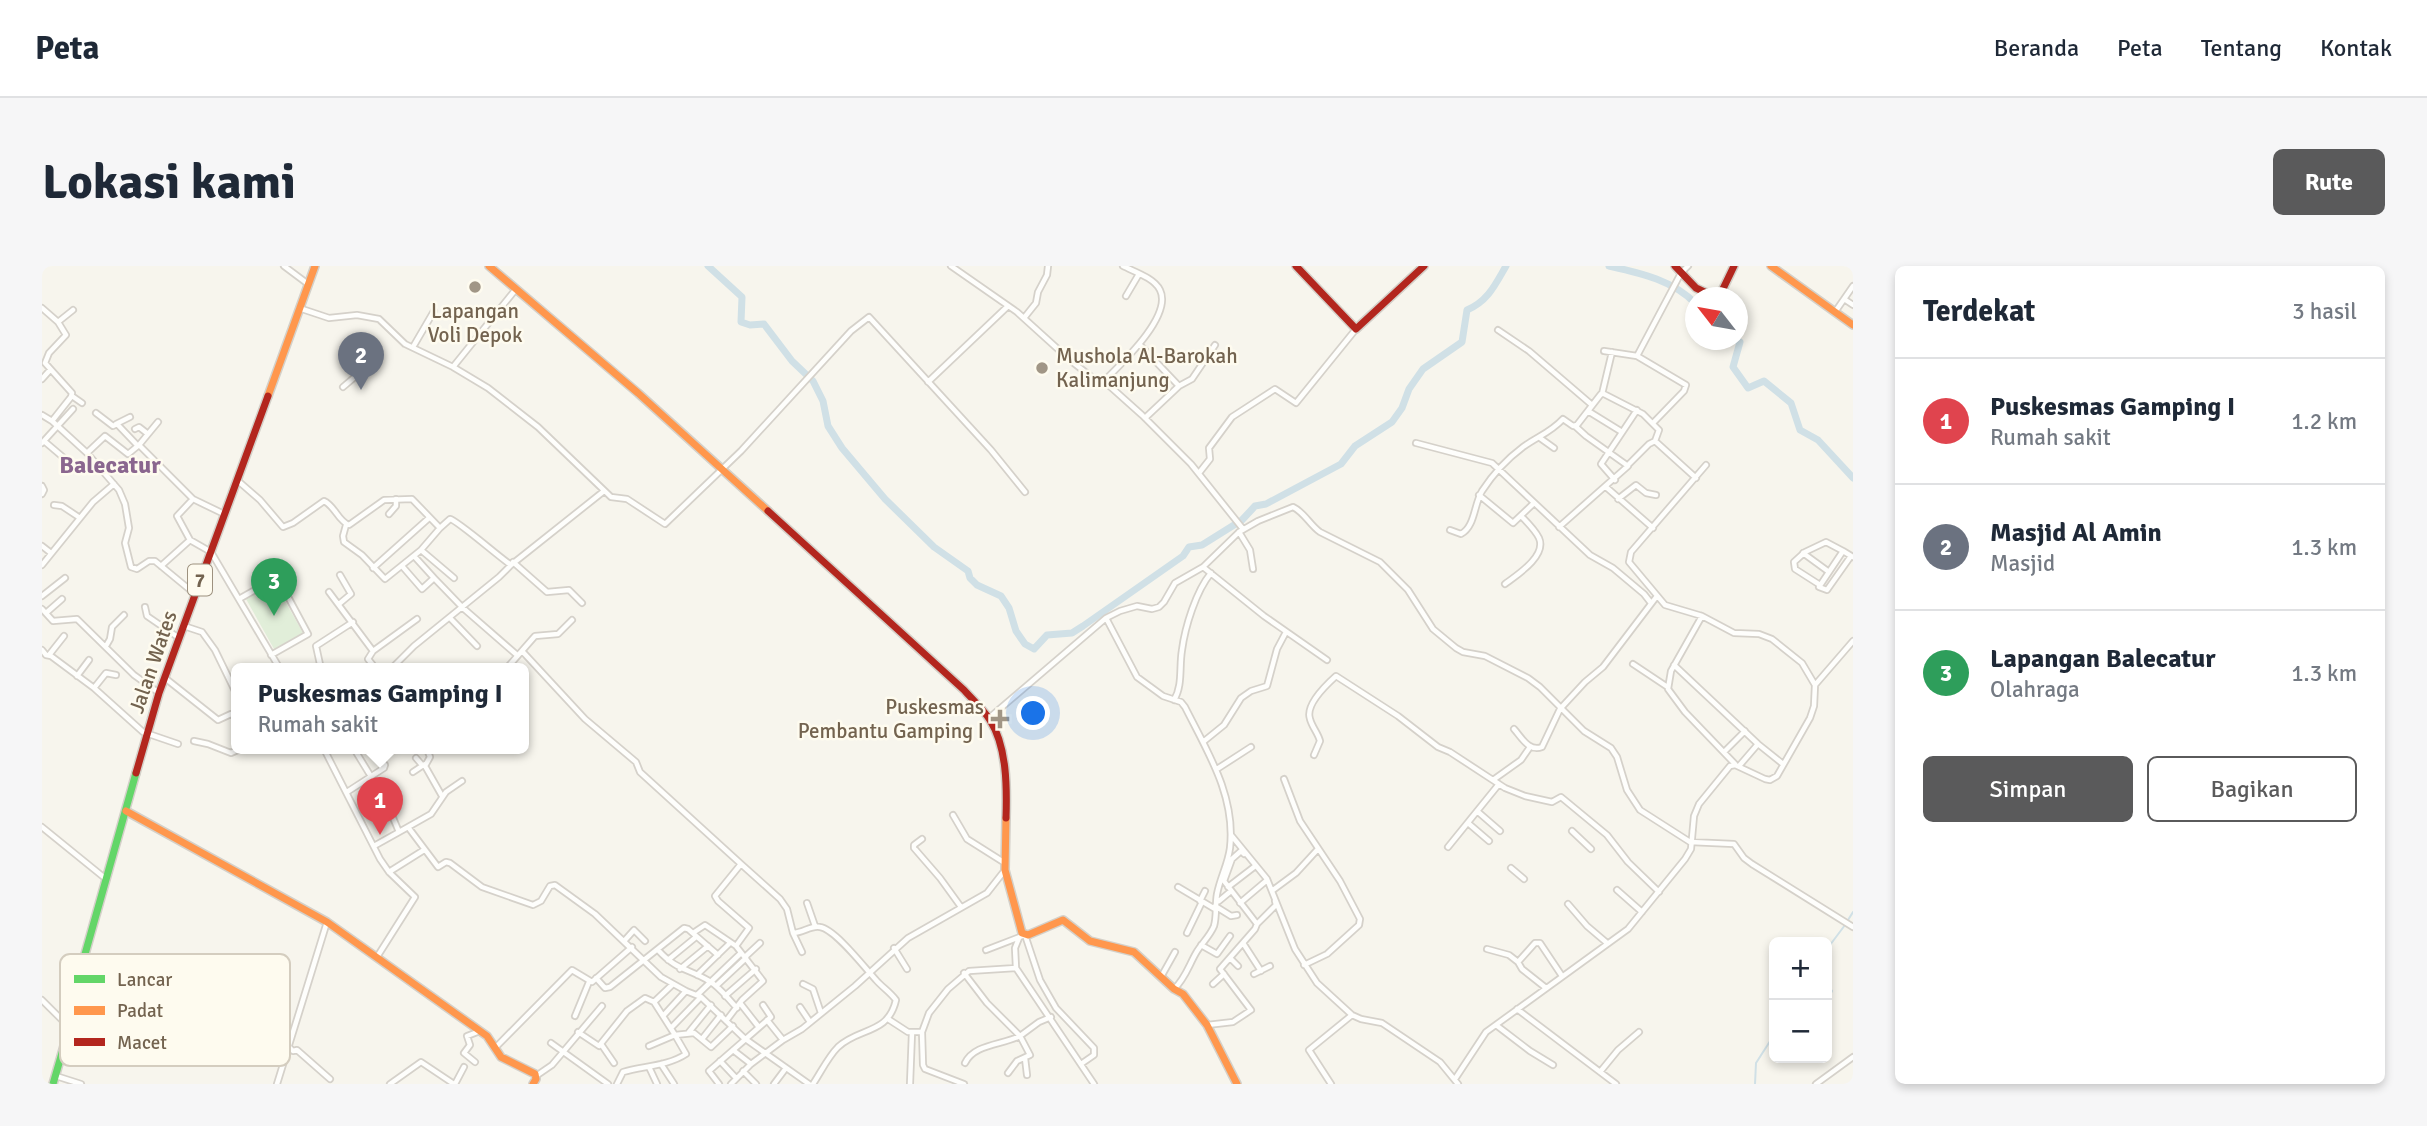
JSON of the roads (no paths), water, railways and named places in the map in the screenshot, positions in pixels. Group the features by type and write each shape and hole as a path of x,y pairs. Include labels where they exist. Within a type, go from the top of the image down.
{"main road":[{"name":"Jalan Wates","path":"85,954 159,693 315,266"},
{"path":"489,266 638,393 964,690 989,718 999,735 1003,749 1007,799 1005,866 1022,935 1063,920 1090,941 1134,953 1187,999 1207,1025 1237,1084"},
{"path":"1296,266 1356,329 1424,266"},
{"path":"1675,266 1699,290 1717,296 1734,266"},
{"path":"1770,266 1781,269 1853,325"},
{"path":"126,811 327,922 491,1039 501,1057 532,1072 535,1080"},
{"name":"7","path":"53,1081 60,1054"}],"street":[{"path":"284,266 308,285"},
{"path":"951,266 1024,318 1096,383 1104,382 1140,345 1163,302 1157,286 1123,266"},
{"path":"1024,318 1036,303 1048,266"},
{"path":"1637,356 1681,273 1688,266"},
{"path":"1126,296 1139,274"},
{"path":"1835,312 1853,286"},
{"path":"453,366 516,289"},
{"path":"1844,299 1853,305"},
{"path":"928,382 1007,307"},
{"path":"42,308 58,322 66,335 45,358 50,370 71,390 72,396 82,403"},
{"path":"299,308 329,318 357,315 379,320 403,342 453,366 525,416 611,497 627,499 656,520 668,523 869,317 1003,463 1025,492"},
{"path":"58,322 73,310"},
{"path":"413,347 434,311"},
{"path":"1199,473 1210,459 1209,448 1236,412 1275,389 1296,403 1356,329"},
{"path":"1498,330 1532,353 1592,405"},
{"path":"1140,345 1179,386"},
{"path":"1145,418 1179,386 1192,379 1214,345"},
{"path":"343,387 363,370 364,364 377,347"},
{"path":"1604,351 1637,356 1686,385 1684,391 1653,423"},
{"path":"1575,426 1602,394 1612,352"},
{"path":"42,379 50,370"},
{"path":"1104,382 1145,418 1199,473 1238,522 1250,550 1253,569"},
{"path":"1559,527 1615,480 1655,441 1660,432 1637,410 1602,394"},
{"path":"52,421 72,396"},
{"path":"64,458 43,442 73,409"},
{"path":"1615,480 1601,466 1637,410"},
{"path":"1588,411 1622,432"},
{"path":"96,413 139,446 192,499 224,513"},
{"path":"42,415 88,453 114,484 125,504 129,528 125,543 129,565 137,569 152,560 195,594"},
{"path":"88,453 114,425 130,417"},
{"path":"1450,530 1461,534 1467,530 1479,495 1499,468 1521,448 1541,438 1563,419 1628,465"},
{"path":"105,436 127,454 139,446 158,422"},
{"path":"135,429 138,427 148,434"},
{"path":"1541,438 1554,448"},
{"path":"1655,441 1696,478"},
{"path":"1416,443 1488,461 1499,468 1593,558 1605,562 1651,603"},
{"path":"1633,664 1667,686 1685,712 1737,766 1770,780 1777,776 1810,718 1814,706 1815,685 1802,663 1775,641 1759,634 1734,633 1702,616 1669,606 1657,596 1628,560 1631,552 1706,465"},
{"path":"237,480 260,500 282,527 293,523 324,501 332,506 346,524"},
{"path":"42,565 93,502 114,484"},
{"path":"1618,499 1636,485 1647,493 1656,495"},
{"path":"42,486 42,494"},
{"path":"1606,487 1653,528"},
{"path":"398,663 512,563 604,491"},
{"path":"1479,495 1513,523 1534,503"},
{"path":"346,524 356,521 384,500 408,498 415,501 440,528"},
{"path":"192,499 177,516 190,540 211,552 276,663"},
{"path":"389,513 396,506 396,499"},
{"path":"54,505 62,506 80,518"},
{"path":"989,718 1106,618 1137,606 1152,609 1159,607 1175,583 1203,567 1241,530 1293,507 1320,532 1380,562 1408,590 1433,629 1456,648 1485,656 1528,678 1584,731 1611,748 1617,757 1627,790 1640,810 1693,842 1734,844 1752,864 1849,925"},
{"path":"1505,584 1528,565 1539,549 1539,538 1521,516"},
{"path":"373,568 429,518"},
{"path":"346,524 344,542 385,579 421,550 450,519 456,520 482,544 512,563 547,592 568,589 582,603"},
{"path":"161,566 190,540"},
{"path":"1826,542 1852,556 1827,590 1820,588 1794,567 1794,562 1803,553 1826,542"},
{"path":"42,546 51,553"},
{"path":"421,550 454,578"},
{"path":"1819,585 1843,551"},
{"path":"1803,553 1829,572"},
{"path":"414,556 463,608 519,653 585,719 636,762 643,775 780,899 789,912 793,933 802,952"},
{"path":"402,566 422,589 433,578"},
{"path":"1203,567 1286,632 1327,660"},
{"path":"1174,700 1179,689 1185,635 1200,587 1211,573"},
{"path":"339,604 351,594 340,575"},
{"path":"42,596 65,578"},
{"path":"239,599 278,579 316,649 320,663"},
{"path":"329,592 373,651"},
{"path":"1514,729 1530,747 1542,747 1560,709 1603,667 1657,596"},
{"path":"62,599 44,611 52,621 77,618 134,675 159,693"},
{"path":"145,607 147,616 179,638"},
{"path":"106,646 110,639 110,629 124,615"},
{"path":"1667,686 1674,665 1702,616"},
{"path":"450,618 477,646"},
{"path":"1106,618 1137,677 1163,696 1185,707 1217,769 1227,798 1231,835 1226,869 1217,889 1214,925 1185,977 1174,989"},
{"path":"371,663 367,658 373,651 417,619"},
{"path":"511,663 536,636 558,634 572,620"},
{"path":"316,649 353,622"},
{"path":"184,626 202,632 215,650 231,683"},
{"path":"1203,742 1224,725 1241,698 1251,691 1267,686 1278,645 1286,632"},
{"path":"271,654 308,634"},
{"path":"46,656 64,636"},
{"path":"1815,685 1853,641"},
{"path":"42,650 46,656 94,688 148,734 178,744"},
{"path":"77,676 89,660"},
{"path":"1674,665 1783,764"},
{"path":"94,688 106,673 116,675"},
{"path":"1314,755 1320,740 1310,720 1309,711 1312,703 1336,676 1398,716 1438,747 1499,784 1525,796 1552,802 1561,797 1607,835 1628,862 1659,892"},
{"path":"165,678 218,720 231,714"},
{"path":"1724,752 1745,732"},
{"path":"194,741 231,753"},
{"path":"1231,835 1267,879 1284,924 1304,965 1327,993 1352,1015 1382,1023 1402,1035 1440,1062 1457,1082 1481,1039 1496,1025 1628,929 1685,859 1693,842 1694,816 1699,804 1730,766 1737,766 1758,744"},
{"path":"1217,769 1251,747"},
{"path":"1493,780 1521,760 1530,747"},
{"path":"327,754 389,872 415,897 377,957"},
{"path":"357,754 373,776 399,832"},
{"path":"347,792 383,769 385,765 375,754"},
{"path":"413,772 424,764 430,757 429,754"},
{"path":"416,758 424,764 442,796"},
{"path":"1284,779 1300,821 1340,881 1360,922 1327,954 1304,965"},
{"path":"374,846 431,814 442,796 462,781"},
{"path":"1448,847 1499,784"},
{"path":"1477,811 1500,831"},
{"path":"730,1084 751,1064 821,1013 894,948 987,893 1005,866 967,839 953,815"},
{"path":"1468,823 1489,841"},
{"path":"42,827 106,879"},
{"path":"408,827 438,867 448,862 482,887 533,905 541,901 550,886 555,885 596,914 661,976 699,996 744,1038 811,1084 838,1047 888,1019 896,1000 847,946 839,942 826,928 815,926 801,933 793,933"},
{"path":"1573,831 1591,849"},
{"path":"922,839 914,848 961,907"},
{"path":"1273,890 1296,873 1318,849"},
{"path":"389,872 424,850"},
{"path":"1207,1025 1233,1021 1251,1010 1220,969 1255,929 1256,923 1276,905 1266,881 1241,851 1231,859 1224,879 1256,923"},
{"path":"736,946 749,928 715,897 741,864"},
{"path":"1219,901 1254,867"},
{"path":"1511,868 1524,878"},
{"path":"1240,903 1266,881"},
{"path":"1178,887 1231,916 1237,915"},
{"path":"1617,890 1642,912"},
{"path":"1187,933 1199,913 1205,891"},
{"path":"807,902 815,926"},
{"path":"1568,904 1587,926 1607,943"},
{"path":"290,1044 327,922"},
{"path":"668,960 705,925 736,946 764,981 726,1021"},
{"path":"596,978 608,988 684,928 718,955"},
{"path":"625,940 635,930 645,941"},
{"path":"986,950 1022,935"},
{"path":"1022,935 1015,948 1016,968 1094,1084"},
{"path":"1022,935 1040,980 1056,1009 1094,1048 1094,1055 1081,1064"},
{"path":"1201,945 1218,954 1230,936"},
{"path":"696,976 730,943"},
{"path":"671,1028 709,981 760,943"},
{"path":"1243,943 1261,971"},
{"path":"1518,961 1535,943 1541,943 1563,976"},
{"path":"680,969 708,946"},
{"path":"575,1016 589,982 632,947"},
{"path":"894,948 907,969"},
{"path":"1487,949 1509,955 1546,988"},
{"path":"658,950 680,969 716,986 758,1026"},
{"path":"1161,976 1175,952"},
{"path":"716,986 744,956"},
{"path":"1230,958 1238,966"},
{"path":"1254,974 1270,966"},
{"path":"964,1084 925,1069 923,1065 922,1032 929,1013 964,973 973,970 1016,968"},
{"path":"725,996 756,969"},
{"path":"496,1047 572,970 589,982"},
{"path":"964,973 987,1003 1020,1036 1030,1052 1017,1061 1008,1073"},
{"path":"1213,984 1224,974"},
{"path":"654,1002 673,984"},
{"path":"803,984 813,989 821,1013"},
{"path":"663,1016 686,991"},
{"path":"578,1032 596,1045 601,1044 627,1011 641,999 648,998 654,1002 685,1054 661,1064 623,1072 617,1084"},
{"path":"42,1000 60,1018"},
{"path":"649,1046 688,1032 711,1005"},
{"path":"719,1084 709,1071 771,1015 764,1005"},
{"path":"535,1080 552,1065 602,1006"},
{"path":"800,1007 810,1022"},
{"path":"1517,1009 1616,1084"},
{"path":"702,1039 721,1015"},
{"path":"1331,1084 1309,1050 1352,1015"},
{"path":"965,1063 968,1055 975,1050 1009,1042 1051,1017"},
{"path":"888,1019 902,1029 922,1032"},
{"path":"766,1020 783,1040"},
{"path":"1496,1025 1553,1065"},
{"path":"688,1032 713,1047 733,1026"},
{"path":"475,1062 464,1053 470,1045 467,1036 479,1030"},
{"path":"910,1084 912,1032"},
{"path":"1601,1072 1618,1050 1639,1032"},
{"path":"551,1043 608,1084"},
{"path":"601,1044 614,1063"},
{"path":"290,1048 293,1051 298,1050 330,1079"},
{"path":"733,1050 751,1064"},
{"path":"1819,1083 1853,1057"},
{"path":"1025,1058 1027,1075"},
{"path":"720,1061 736,1078"},
{"path":"392,1083 422,1062 454,1084 464,1068"},
{"path":"661,1064 674,1084"},
{"path":"277,1084 283,1066"},
{"path":"649,1067 657,1084"},
{"path":"774,1084 786,1068"},
{"path":"743,1072 756,1084"},
{"path":"53,1081 81,1084"}],"waterway":[{"path":"708,266 742,297 741,322 750,325 764,324 792,361 813,381 823,401 828,426 842,448 885,499 934,547 968,571 970,578 977,585 1001,596 1009,608 1016,631 1025,644 1034,649 1047,635 1072,633 1083,626 1183,556 1189,547 1202,545 1242,520 1255,506 1266,504 1341,464 1355,446 1392,422 1423,369 1462,342 1467,310 1486,297 1506,266"},
{"path":"1609,266 1667,283 1685,295"},
{"path":"1738,350 1733,367 1748,388 1764,381 1791,403 1800,430 1818,440 1853,478"},
{"path":"1848,920 1853,912"},
{"path":"1832,942 1845,925"},
{"path":"1755,1084 1756,1063 1769,1043"}],"place":[{"name":"Lapangan Voli Depok","path":"475,287"},
{"name":"Mushola Al-Barokah Kalimanjung","path":"1042,368"},
{"name":"Masjid Al Amin","path":"361,390"},
{"name":"Lapangan Balecatur","path":"274,616"},
{"name":"Puskesmas Pembantu Gamping I","path":"1000,719"},
{"name":"Puskesmas Gamping I","path":"380,835"}],"district":[{"name":"Balecatur","path":"110,465"}]}
